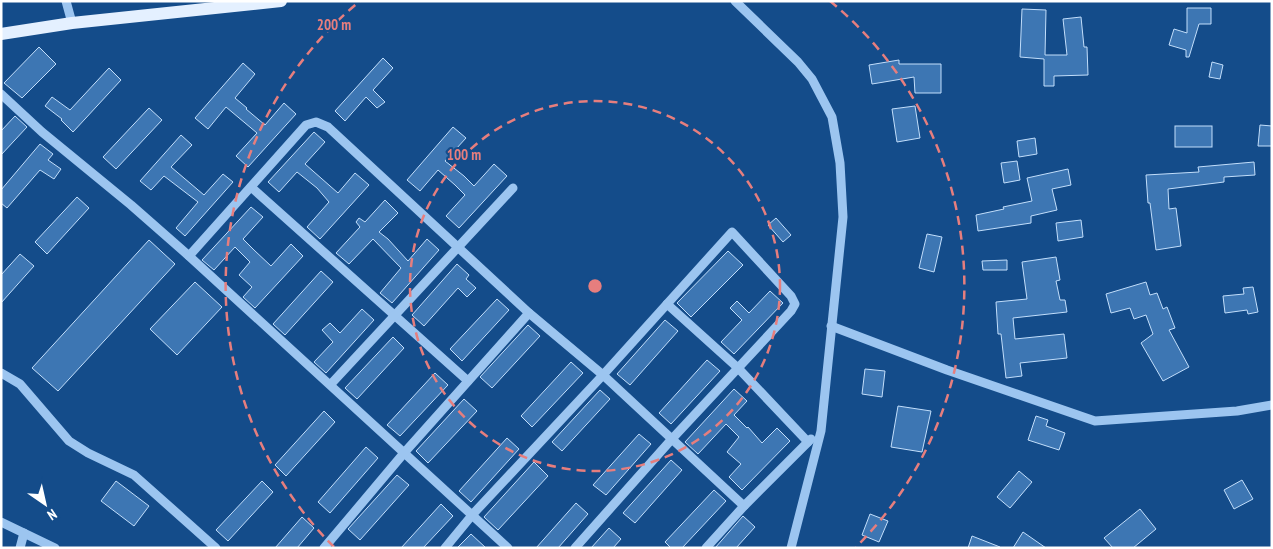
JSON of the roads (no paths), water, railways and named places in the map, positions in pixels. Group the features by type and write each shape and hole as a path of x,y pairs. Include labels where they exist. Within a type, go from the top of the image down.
{"main road":[{"path":"1,34 72,23 281,1"}],"street":[{"path":"66,1 72,23"},
{"path":"735,1 798,62 812,79 832,117 840,163 843,217 821,431 791,548"},
{"path":"1,94 42,132 131,205 189,256 508,548"},
{"path":"189,256 306,126 316,122 328,127 529,312 603,375 744,506"},
{"path":"251,187 468,381"},
{"path":"331,384 457,246 513,188"},
{"path":"445,548 473,514 603,375 732,232 791,296 795,304 791,311 671,440 575,548"},
{"path":"667,304 738,368 808,442"},
{"path":"324,548 404,453 529,312"},
{"path":"831,326 947,370 1095,421 1237,412 1272,405"},
{"path":"1,373 20,384 69,441 88,453 134,475 216,548"},
{"path":"706,548 744,506 821,431"},
{"path":"1,522 55,548"},
{"path":"20,548 24,533"}]}
